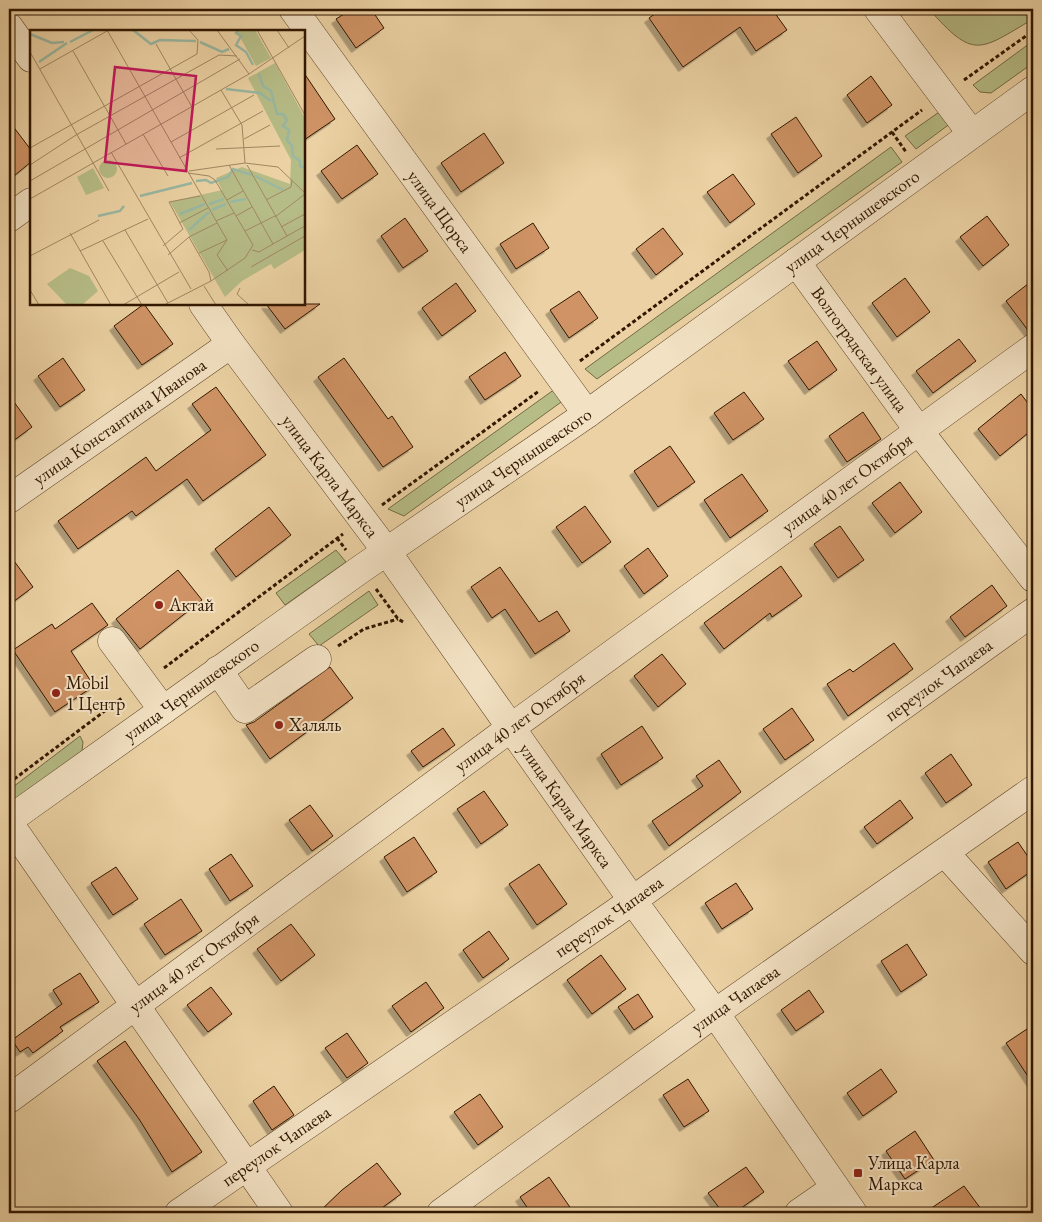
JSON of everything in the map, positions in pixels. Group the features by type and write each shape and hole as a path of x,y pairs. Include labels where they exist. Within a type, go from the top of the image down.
{"street":[{"name":"улица Щорса","path":"292,9 587,414"},
{"path":"878,9 972,134"},
{"path":"9,27 30,57"},
{"name":"улица Чернышевского","path":"9,822 218,670 587,414 1033,90"},
{"path":"9,218 30,203"},
{"name":"Волгоградская улица","path":"796,262 919,431 1033,578"},
{"name":"улица Карла Маркса","path":"203,305 387,552 633,901 715,1013 853,1213"},
{"name":"улица Константина Иванова","path":"9,499 230,344"},
{"name":"улица 40 лет Октября","path":"9,1099 136,1007 512,727 1033,348"},
{"name":"переулок Чапаева","path":"179,1213 633,901 1033,612"},
{"path":"112,641 163,710"},
{"path":"218,670 245,709 316,659"},
{"name":"улица Чапаева","path":"441,1213 715,1013 946,854 1033,790"},
{"path":"9,822 279,1213"},
{"path":"946,854 1033,951"},
{"path":"799,1213 835,1188"}],"path":[{"path":"9,783 363,519 1033,31"},
{"path":"892,132 907,153"},
{"path":"316,659 364,629 398,619"}],"green space":[{"path":"929,9 1033,9 1033,19 1000,38 978,45 967,43 957,37"},
{"path":"1033,41 1033,63 991,93 980,92 973,85"},
{"path":"942,110 951,123 916,149 905,136"},
{"path":"891,147 902,162 597,379 585,369"},
{"path":"555,389 564,400 404,516 388,509"},
{"path":"336,550 346,562 285,605 276,593"},
{"path":"369,591 378,605 319,646 309,634"},
{"path":"80,736 83,742 82,751 9,806 9,790"}],"building":[{"path":"352,9 371,9 384,28 356,48 336,19"},
{"path":"662,9 772,9 787,30 756,51 740,27 683,67 649,18"},
{"path":"305,74 335,119 305,139"},
{"path":"871,76 892,105 867,123 847,95"},
{"path":"796,117 822,156 798,173 771,134"},
{"path":"9,121 30,149 30,163 9,180"},
{"path":"484,133 504,163 461,192 441,163"},
{"path":"357,145 378,174 342,199 321,171"},
{"path":"733,174 755,204 730,223 707,192"},
{"path":"987,216 1009,245 983,266 960,237"},
{"path":"405,218 428,251 403,268 381,236"},
{"path":"533,223 549,248 516,269 500,244"},
{"path":"663,228 683,254 656,275 636,249"},
{"path":"905,278 930,312 897,337 872,303"},
{"path":"1033,280 1033,333 1030,333 1006,301"},
{"path":"456,283 476,311 442,336 422,308"},
{"path":"579,291 598,318 569,338 550,310"},
{"path":"320,304 285,329 267,305"},
{"path":"145,305 173,344 142,365 114,326"},
{"path":"959,339 976,361 933,393 916,371"},
{"path":"817,341 837,370 809,390 788,361"},
{"path":"505,352 521,376 485,400 469,377"},
{"path":"63,358 85,390 60,407 38,376"},
{"path":"344,358 388,419 392,416 413,447 383,467 318,377"},
{"path":"216,387 266,455 203,501 187,479 136,516 132,511 78,549 58,521 146,457 156,471 211,430 192,404"},
{"path":"744,392 764,419 733,440 714,413"},
{"path":"1021,394 1033,410 1033,429 1000,456 978,429"},
{"path":"9,395 32,427 9,444"},
{"path":"863,412 881,439 847,462 829,436"},
{"path":"670,446 695,482 658,507 634,471"},
{"path":"742,474 768,511 730,538 704,500"},
{"path":"900,482 922,512 895,533 872,503"},
{"path":"585,506 611,542 582,563 556,527"},
{"path":"269,507 291,535 236,577 215,549"},
{"path":"840,526 864,560 838,578 814,544"},
{"path":"648,548 668,576 644,594 624,566"},
{"path":"9,554 33,587 9,605"},
{"path":"781,566 802,596 772,617 770,613 724,649 704,623"},
{"path":"500,567 539,622 557,611 570,631 535,654 505,609 492,618 471,587"},
{"path":"178,570 202,600 140,649 116,619"},
{"path":"992,585 1007,606 965,637 950,617"},
{"path":"92,603 108,625 71,651 94,686 55,712 13,650 52,624 55,629"},
{"path":"894,643 913,669 848,716 827,684 850,669 853,672"},
{"path":"662,654 686,684 658,707 634,676"},
{"path":"330,667 353,698 270,759 246,725 254,722"},
{"path":"792,708 814,740 785,760 763,729"},
{"path":"642,726 663,758 621,785 601,754"},
{"path":"443,728 455,745 423,767 411,751"},
{"path":"951,754 972,785 946,803 925,773"},
{"path":"719,760 741,792 669,846 652,821 703,786 696,776"},
{"path":"484,791 508,825 481,844 457,809"},
{"path":"900,800 913,818 877,844 864,827"},
{"path":"310,805 333,836 312,851 289,820"},
{"path":"414,837 437,872 407,892 384,857"},
{"path":"1018,842 1033,864 1033,870 1006,889 988,862"},
{"path":"231,854 253,886 230,901 209,869"},
{"path":"539,864 567,904 537,925 509,884"},
{"path":"116,867 138,899 113,915 91,883"},
{"path":"736,883 753,909 722,929 705,903"},
{"path":"181,899 202,931 165,955 144,924"},
{"path":"291,924 315,955 281,981 257,949"},
{"path":"489,931 509,959 483,978 463,950"},
{"path":"907,944 927,975 901,992 881,961"},
{"path":"601,955 626,989 592,1014 567,980"},
{"path":"80,973 99,1002 60,1027 63,1031 33,1053 28,1047 20,1052 12,1040 62,1004 53,990"},
{"path":"426,982 444,1008 411,1032 392,1006"},
{"path":"211,987 232,1014 208,1032 187,1005"},
{"path":"809,990 824,1012 796,1031 781,1010"},
{"path":"638,994 653,1017 634,1030 618,1007"},
{"path":"1033,1025 1033,1084 1006,1043"},
{"path":"347,1033 368,1063 347,1078 325,1048"},
{"path":"125,1041 202,1152 172,1172 139,1119 97,1061"},
{"path":"881,1069 897,1092 863,1116 847,1093"},
{"path":"688,1079 709,1111 684,1127 663,1095"},
{"path":"274,1086 294,1115 272,1130 253,1101"},
{"path":"480,1094 503,1127 478,1145 454,1112"},
{"path":"915,1131 934,1160 905,1179 886,1151"},
{"path":"377,1163 401,1194 375,1213 318,1213 342,1190"},
{"path":"746,1167 764,1192 734,1213 723,1213 708,1193"},
{"path":"549,1177 574,1213 531,1213 520,1197"},
{"path":"964,1186 984,1213 924,1213"}],"place":[{"name":"Актай","path":"159,605"},
{"name":"Mobil 1 Центр","path":"56,693"},
{"name":"Халяль","path":"279,725"},
{"name":"Улица Карла Маркса","path":"858,1173"}]}
